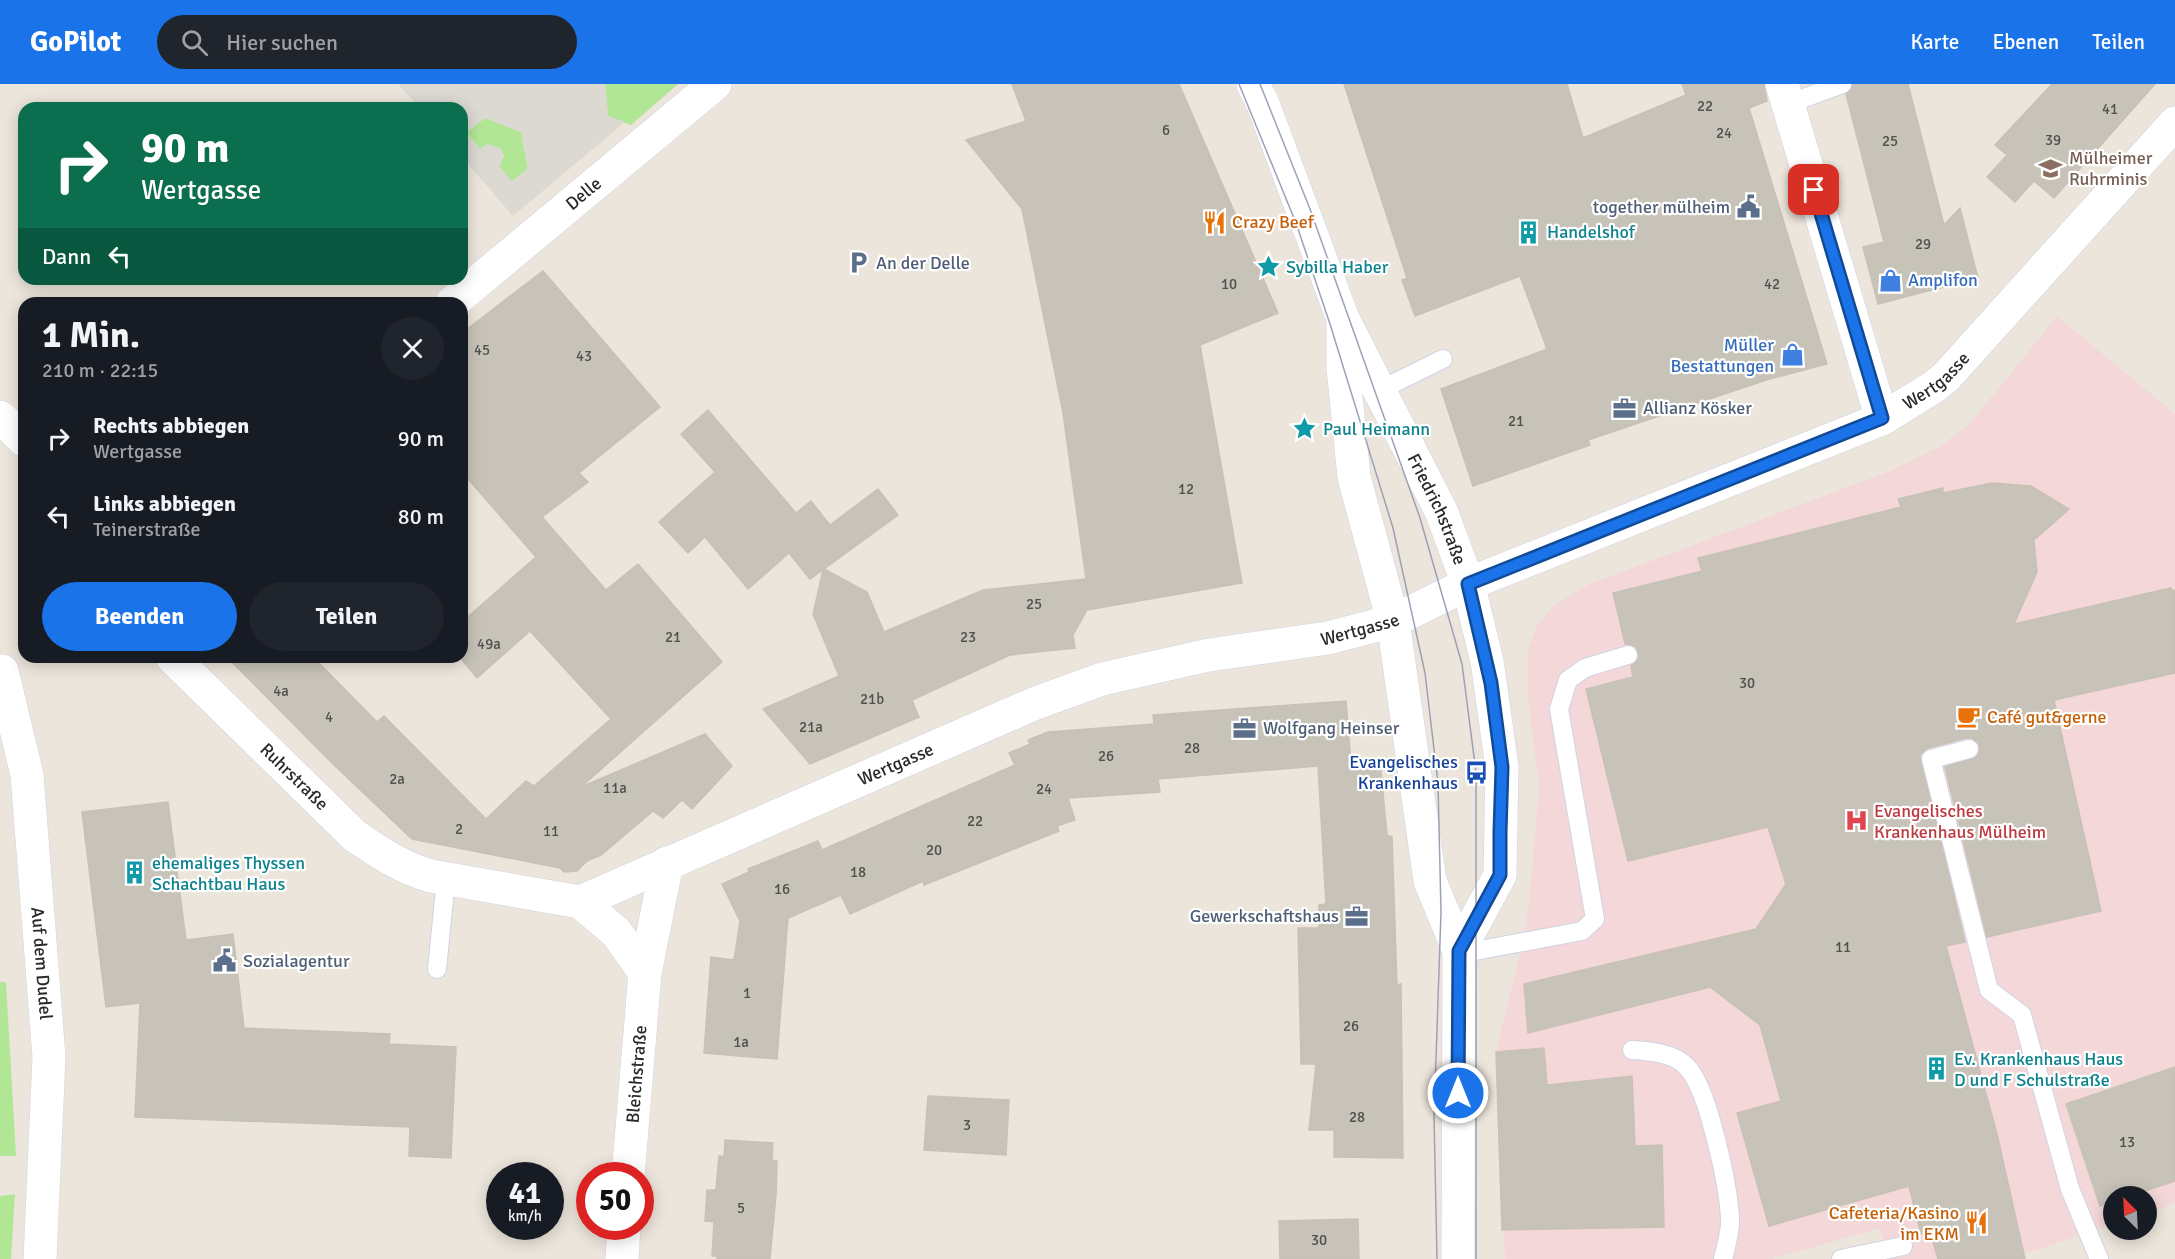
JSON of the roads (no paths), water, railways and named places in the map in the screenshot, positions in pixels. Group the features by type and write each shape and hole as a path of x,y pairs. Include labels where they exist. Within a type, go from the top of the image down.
{"street":[{"name":"Delle","path":"459,297 715,84"},
{"name":"Friedrichstraße","path":"1253,84 1263,104 1343,319 1442,513 1468,584 1487,661 1502,767 1500,875 1459,951"},
{"path":"1785,94 1882,418"},
{"name":"Wertgasse","path":"580,902 1036,703 1102,679 1209,655 1328,638 1393,621 1468,584 1882,418 1935,386 1946,376 2175,123"},
{"name":"Friedrichstraße","path":"1343,319 1343,367 1354,477 1393,621 1430,882 1459,951 1458,1259"},
{"path":"0,417 18,435"},
{"name":"Ruhrstraße","path":"178,663 355,836 388,859 409,870 439,878"},
{"name":"Auf dem Dudel","path":"9,666 27,775 49,1057 40,1259"},
{"name":"Bleichstraße","path":"629,1162 645,973 667,863"},
{"path":"439,878 580,902 616,932 645,973"},
{"path":"622,1259 623,1240"}],"lane":[{"path":"1785,94 1842,84"},
{"path":"1378,391 1443,358"},
{"path":"1459,951 1475,951 1582,931 1595,919 1559,709 1568,680 1585,668 1628,655"},
{"path":"1969,749 1931,759 1989,990 2022,1015 2070,1189 2099,1259"},
{"path":"437,969 439,878"},
{"path":"1632,1050 1649,1051 1672,1058 1687,1067 1700,1087 1726,1187 1730,1221 1722,1259"},
{"path":"1841,1259 1903,1245"}],"tram line":[{"path":"1239,84 1296,223 1330,324 1393,528 1425,673 1438,783 1441,912 1434,1117 1437,1259"},
{"path":"1260,84 1310,209 1420,518 1462,664 1476,772 1476,1259"}],"place":[{"name":"Mülheimer Ruhrminis","path":"2051,168"},
{"name":"together mülheim","path":"1748,207"},
{"name":"Crazy Beef","path":"1214,222"},
{"name":"Handelshof","path":"1529,232"},
{"name":"An der Delle","path":"858,263"},
{"name":"Sybilla Haber","path":"1268,267"},
{"name":"Amplifon","path":"1890,280"},
{"name":"Müller Bestattungen","path":"1792,355"},
{"name":"Allianz Kösker","path":"1625,408"},
{"name":"Paul Heimann","path":"1305,429"},
{"name":"Café gut&gerne","path":"1969,717"},
{"name":"Wolfgang Heinser","path":"1245,728"},
{"name":"Evangelisches Krankenhaus","path":"1476,772"},
{"name":"Evangelisches Krankenhaus Mülheim","path":"1856,821"},
{"name":"ehemaliges Thyssen Schachtbau Haus","path":"134,873"},
{"name":"Gewerkschaftshaus","path":"1357,916"},
{"name":"Sozialagentur","path":"225,961"},
{"name":"Ev. Krankenhaus Haus D und F Schulstraße","path":"1936,1069"},
{"name":"Cafeteria/Kasino im EKM","path":"1977,1223"}]}
